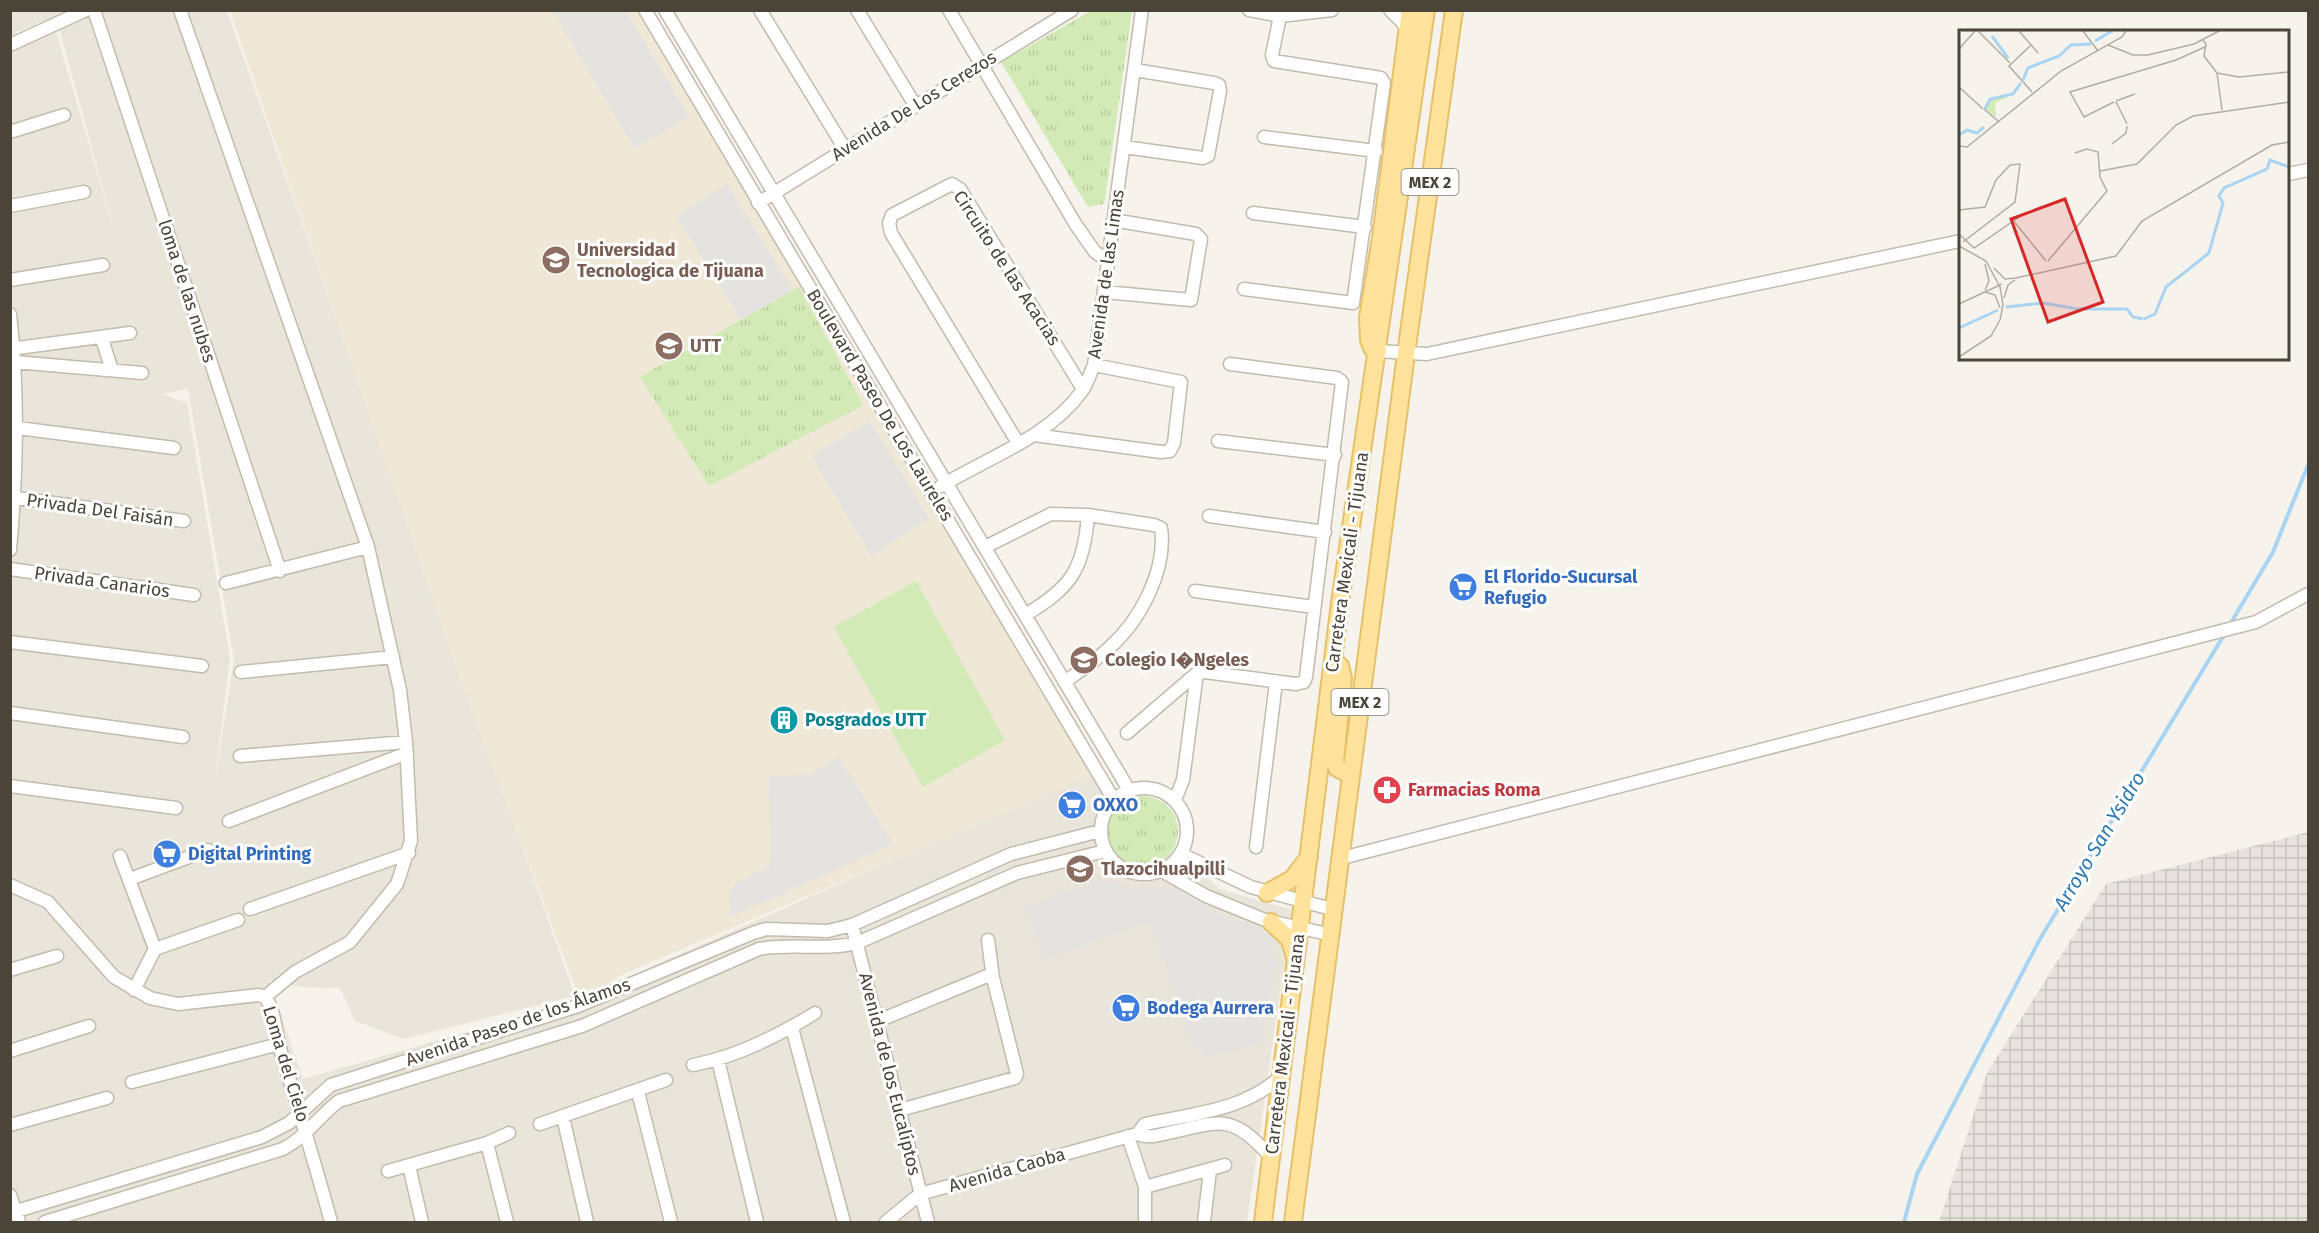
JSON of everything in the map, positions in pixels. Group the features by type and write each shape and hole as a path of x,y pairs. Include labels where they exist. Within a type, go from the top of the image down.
{"main road":[{"path":"1378,351 1372,348 1369,340 1368,318 1410,10"},
{"name":"Carretera Mexicali - Tijuana","path":"1263,1222 1311,854 1333,660 1426,10"},
{"name":"Carretera Mexicali - Tijuana","path":"1293,1222 1406,354 1454,10"},
{"path":"1333,660 1340,666 1343,678 1335,762 1337,768 1351,776"},
{"path":"1268,892 1292,879 1311,854"},
{"path":"1271,922 1290,940 1296,963"}],"street":[{"path":"10,45 86,10"},
{"name":"loma de las nubes","path":"94,10 280,571"},
{"path":"10,885 48,903 114,977 150,998 178,1004 259,995 265,997 295,972 350,942 398,884 409,853 411,841 407,748 393,657 368,547 180,10"},
{"name":"Boulevard Paseo De Los Laureles","path":"645,10 933,491 1113,800"},
{"name":"Boulevard Paseo De Los Laureles","path":"665,10 1129,790"},
{"path":"760,10 845,149"},
{"path":"857,10 915,105"},
{"path":"949,10 1076,225 1095,252 1108,261"},
{"name":"Avenida De Los Cerezos","path":"758,202 982,64 1056,14 1071,10"},
{"name":"Avenida de las Limas","path":"933,491 1034,435 1056,419 1083,390 1094,365 1142,10"},
{"path":"1249,10 1280,16 1332,10"},
{"path":"1389,10 1396,15 1408,32"},
{"path":"1244,289 1345,304 1353,303 1376,152 1384,83 1381,78 1274,61 1272,55 1280,16"},
{"path":"1124,147 1203,158 1208,156 1220,91 1219,85 1214,83 1135,70"},
{"path":"10,132 64,115"},
{"path":"1264,137 1376,152"},
{"path":"2289,174 2308,170"},
{"name":"Circuito de las Acacias","path":"1018,443 891,233 889,223 892,215 952,184 960,189 1083,390"},
{"path":"10,206 84,192"},
{"path":"1252,213 1365,227"},
{"path":"1105,292 1191,300 1201,239 1196,234 1113,220"},
{"path":"1378,351 1427,354 1564,326 1687,297 1959,242"},
{"path":"10,280 103,265"},
{"path":"10,314 13,354 13,498 10,550"},
{"path":"13,354 129,333"},
{"path":"102,339 112,370"},
{"path":"13,354 142,374"},
{"path":"1127,733 1197,673 1205,672 1276,682 1304,682 1335,455 1342,382 1337,378 1230,364"},
{"path":"1034,435 1161,452 1170,451 1174,443 1181,382 1094,365"},
{"path":"13,427 174,448"},
{"path":"1218,441 1335,455"},
{"name":"Privada Del Faisán","path":"13,498 184,521"},
{"path":"985,547 1051,514 1088,515 1161,528 1163,537 1158,569 1140,612 1110,648 1065,682"},
{"path":"1025,615 1051,599 1068,584 1080,562 1088,515"},
{"path":"1209,516 1324,532"},
{"path":"226,583 368,547"},
{"name":"Privada Canarios","path":"10,569 194,594"},
{"path":"1195,591 1314,607"},
{"path":"1342,858 2256,622 2308,594"},
{"path":"10,642 202,666"},
{"path":"241,672 393,657"},
{"path":"1175,800 1183,780 1197,673"},
{"path":"1256,847 1276,682"},
{"path":"10,713 183,737"},
{"path":"240,756 407,748"},
{"path":"229,821 407,748"},
{"path":"10,786 176,808"},
{"path":"1153,789 1175,800 1182,810 1187,832 1181,855 1162,871 1136,874 1123,870 1105,851 1100,831 1104,814 1113,800 1129,790 1153,789"},
{"name":"Avenida Paseo de los Álamos","path":"15,1216 262,1137 289,1124 331,1085 578,1006 753,933 766,929 828,931 852,926 1011,854 1100,831"},
{"path":"130,879 208,850"},
{"name":"Avenida Paseo de los Álamos","path":"45,1222 283,1149 298,1141 322,1114 339,1101 582,1026 759,949 774,946 837,948 857,943 1017,873 1105,851"},
{"path":"250,909 409,853"},
{"path":"1181,855 1268,892 1335,910"},
{"path":"120,856 155,949"},
{"path":"1162,871 1206,896 1271,922 1332,935"},
{"path":"134,990 155,949 238,920"},
{"name":"Avenida de los Eucalíptos","path":"852,926 928,1222"},
{"path":"900,1110 1015,1078 1017,1074 993,978 988,940"},
{"path":"10,970 57,956"},
{"path":"878,1021 987,976 993,978"},
{"name":"Loma del Cielo","path":"265,997 270,1004 279,1044 307,1132 331,1222"},
{"path":"693,1065 717,1060 792,1028 815,1012"},
{"path":"10,1051 89,1026"},
{"path":"792,1028 844,1222"},
{"path":"132,1082 279,1044"},
{"path":"717,1060 757,1222"},
{"path":"1133,1135 1145,1124 1224,1107 1257,1096 1282,1075"},
{"path":"540,1124 638,1092 666,1080"},
{"path":"638,1092 671,1222"},
{"path":"10,1125 106,1098"},
{"path":"563,1117 587,1222"},
{"path":"1133,1135 1149,1138 1220,1121 1233,1124 1255,1139 1271,1157"},
{"path":"388,1171 487,1143 509,1133"},
{"path":"1133,1135 1145,1187 1145,1222"},
{"name":"Avenida Caoba","path":"885,1222 920,1194 1133,1135"},
{"path":"487,1143 507,1222"},
{"path":"1145,1187 1225,1165"},
{"path":"409,1166 422,1222"},
{"path":"1204,1222 1210,1170"},
{"path":"10,1195 15,1216"}],"shaded area":[{"path":"11,11 227,11 575,996 404,1039 355,1021 340,988 300,987 269,980 303,1079 574,1001 1090,773 1220,889 1292,910 1247,1222 11,1222 10,48 56,32 115,233 60,31 40,22 11,35","holes":["188,389 234,659 215,780 230,658 187,403 162,394"]},
{"name":"Universidad Tecnologica de Tijuana","path":"230,11 648,11 1103,773 1091,776 621,975 581,1003 459,677"},
{"path":"553,11 626,11 689,116 635,149"},
{"path":"727,184 793,290 741,320 676,216"},
{"path":"870,421 929,519 871,556 811,456"},
{"path":"839,757 893,844 730,917 729,892 735,884 770,866 769,776 811,775"},
{"path":"2308,832 2308,1222 1939,1222 1987,1073 2106,884"},
{"path":"1104,879 1135,890 1169,886 1217,913 1259,927 1259,931 1269,935 1277,962 1262,1043 1205,1058 1201,1048 1194,1049 1152,921 1044,959 1026,907"}],"green space":[{"path":"1091,11 1132,11 1105,199 1103,204 1088,207 1001,62"},
{"path":"799,287 863,405 709,486 640,377"},
{"path":"916,581 1005,740 923,787 834,627"},
{"path":"1143,796 1156,799 1168,806 1175,818 1178,831 1175,844 1168,856 1156,863 1143,866 1130,863 1118,856 1111,844 1108,831 1111,818 1118,806 1130,799"}],"waterway":[{"name":"Arroyo San Ysidro","path":"2229,626 2273,552 2308,465"},
{"name":"Arroyo San Ysidro","path":"1904,1222 1917,1174 2040,939 2224,635"}],"place":[{"name":"Universidad Tecnologica de Tijuana","path":"556,260"},
{"name":"UTT","path":"669,346"},
{"name":"El Florido-Sucursal Refugio","path":"1463,587"},
{"name":"Colegio I�Ngeles","path":"1084,660"},
{"name":"Posgrados UTT","path":"784,720"},
{"name":"Farmacias Roma","path":"1387,790"},
{"name":"OXXO","path":"1072,805"},
{"name":"Digital Printing","path":"167,854"},
{"name":"Tlazocihualpilli","path":"1080,869"},
{"name":"Bodega Aurrera","path":"1126,1008"}]}
